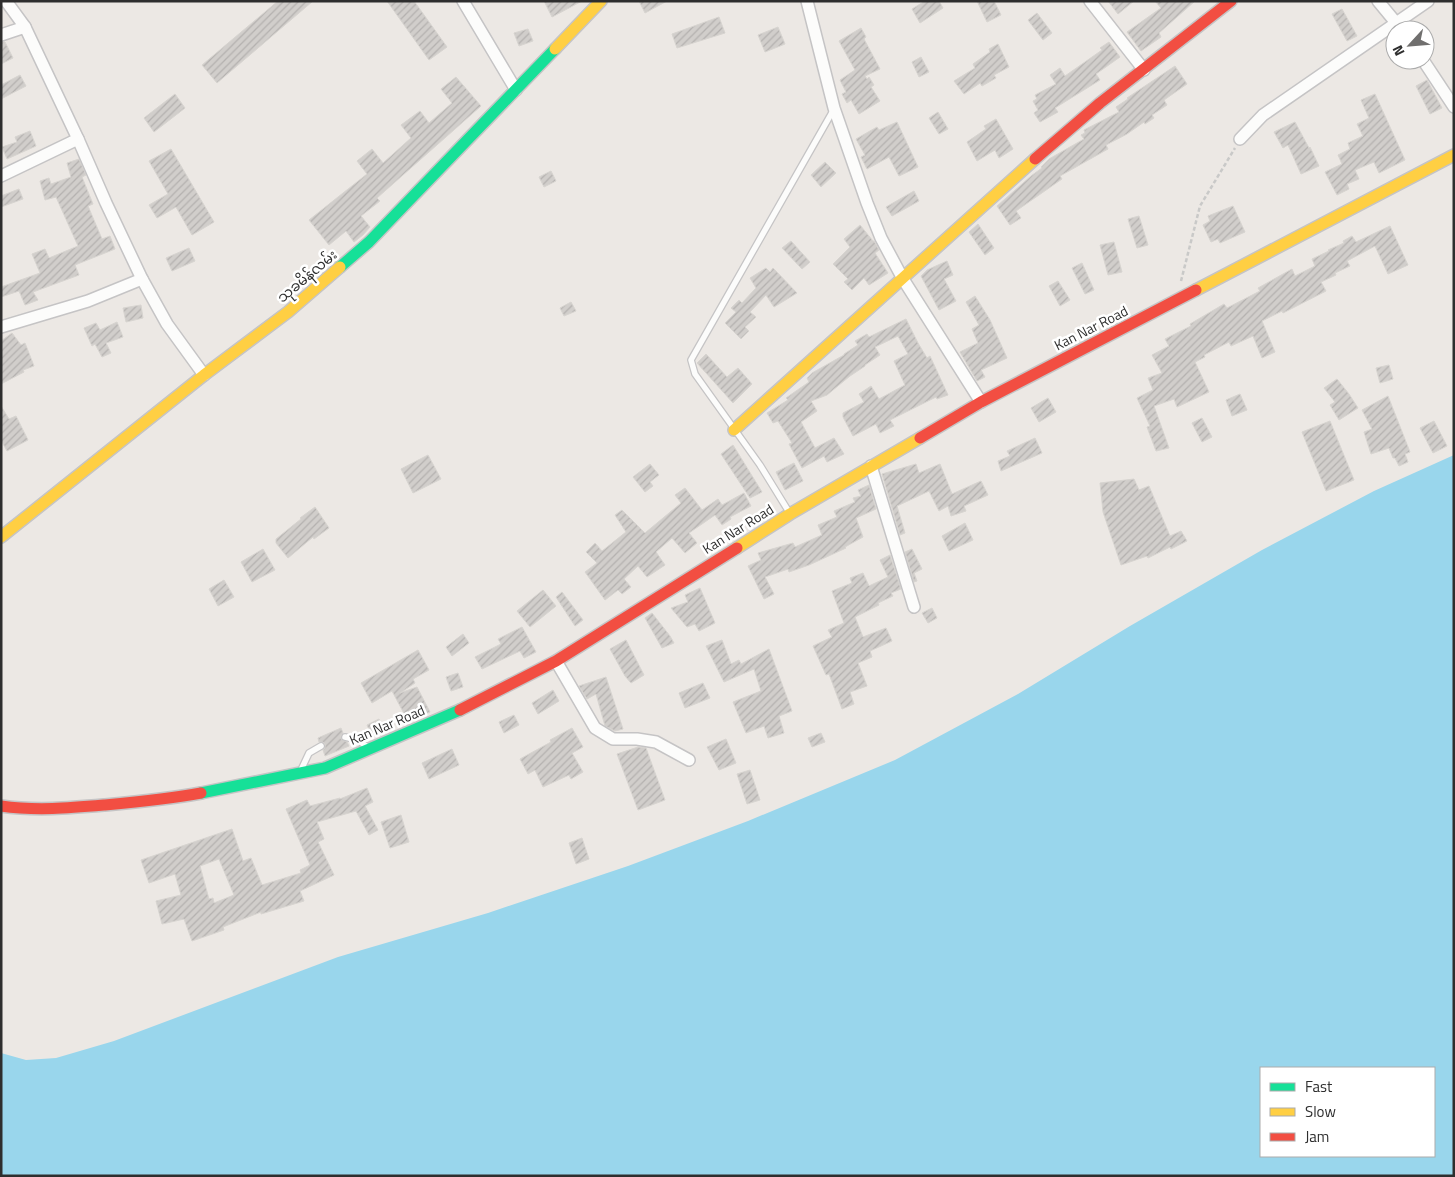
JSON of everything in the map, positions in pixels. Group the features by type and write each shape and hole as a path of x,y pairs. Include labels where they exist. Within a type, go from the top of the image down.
{"main road":[{"name":"သုခမိန်လမ်း","path":"1,537 204,375 288,312 369,242 601,1"},
{"path":"734,430 904,279 1045,150 1231,1"},
{"name":"Kan Nar Road","path":"1,806 22,809 62,809 164,800 325,768 455,713 556,660 790,514 981,402 1454,155"}],"street":[{"path":"6,1 25,27 142,279 167,324 204,375"},
{"path":"463,1 516,90"},
{"path":"807,1 834,108 878,229 904,279 981,402"},
{"path":"1090,1 1144,70"},
{"path":"1378,1 1395,20"},
{"path":"1407,20 1428,1"},
{"path":"1,35 25,27"},
{"path":"1240,139 1263,115 1385,36"},
{"path":"1429,70 1454,107"},
{"path":"1,176 78,139"},
{"path":"1,327 88,300 142,279"},
{"path":"871,466 914,607"},
{"path":"556,660 595,728 613,739 637,739 656,742 689,760"}],"lane":[{"path":"790,514 760,466 695,374 691,360 834,108"},
{"path":"345,737 358,740 370,749"},
{"path":"300,773 309,754 321,746"}],"path":[{"path":"1181,282 1200,206 1240,139"}],"water":[{"path":"1454,455 1454,1176 1,1176 1,1053 26,1060 56,1058 114,1041 338,957 488,913 628,866 748,821 895,760 1018,694 1130,626 1262,550 1374,491"}],"building":[{"path":"278,1 313,1 217,83 202,65"},
{"path":"387,1 414,1 447,47 429,60"},
{"path":"544,1 582,1 552,17"},
{"path":"639,1 667,1 645,13"},
{"path":"925,1 939,1 943,8 920,23 912,9"},
{"path":"977,1 994,1 1001,15 987,22"},
{"path":"1108,1 1134,1 1118,14"},
{"path":"1155,1 1195,1 1159,33 1161,37 1141,51 1127,32 1161,8"},
{"path":"1342,9 1357,36 1347,41 1332,14"},
{"path":"1037,13 1052,33 1043,40 1028,20"},
{"path":"719,17 725,33 677,48 672,34"},
{"path":"778,27 785,44 765,52 758,35"},
{"path":"861,28 866,37 864,39 880,69 865,76 867,79 869,77 874,85 871,87 880,101 859,114 851,100 847,103 842,94 846,92 840,80 855,70 839,41"},
{"path":"528,29 533,41 519,46 514,33"},
{"path":"1,42 5,42 13,58 1,64"},
{"path":"1109,42 1120,57 1096,74 1100,80 1055,108 1058,112 1040,122 1034,113 1038,110 1033,101 1037,99 1035,95 1056,84 1050,75 1060,68 1065,76 1102,50 1100,48"},
{"path":"998,44 1009,67 994,75 996,78 982,86 980,83 964,94 954,81 975,68 973,64 990,52 989,49"},
{"path":"921,57 929,72 919,77 912,62"},
{"path":"1175,66 1187,84 1164,100 1167,105 1152,115 1154,118 1106,145 1108,149 1060,176 1062,179 1016,211 1021,218 1010,225 997,206 1042,168 1049,159 1084,139 1081,135 1085,133 1084,130 1119,112 1116,107"},
{"path":"20,75 26,86 1,99 1,85"},
{"path":"456,77 481,106 377,198 380,201 361,216 370,227 363,235 354,242 346,231 329,245 309,220 367,174 357,161 372,149 383,163 411,138 401,125 420,111 429,123 452,103 441,89"},
{"path":"1427,80 1442,108 1430,114 1416,86"},
{"path":"175,94 185,108 154,132 144,118"},
{"path":"1375,94 1405,160 1379,173 1374,162 1355,170 1359,179 1347,184 1349,189 1337,195 1325,172 1342,164 1338,155 1350,149 1348,143 1363,136 1357,124 1369,118 1361,100"},
{"path":"938,112 948,129 939,134 929,118"},
{"path":"996,119 1013,149 999,158 995,150 977,161 967,142 986,129 984,126"},
{"path":"897,122 918,167 899,176 889,157 867,169 861,157 865,155 856,139 877,127 879,130"},
{"path":"1295,122 1319,166 1301,174 1288,145 1283,148 1274,132"},
{"path":"30,131 36,146 7,159 2,147 17,142 15,137"},
{"path":"171,149 214,222 192,235 176,207 157,218 149,205 168,194 149,161"},
{"path":"79,159 86,175 82,177 93,204 88,206 102,239 110,236 115,249 75,265 79,275 33,292 38,300 25,305 19,291 1,297 1,287 40,273 32,254 45,249 49,258 78,246 56,197 45,200 40,181 49,178 51,184 71,177 67,163"},
{"path":"825,162 836,173 821,187 811,175"},
{"path":"551,171 556,181 544,187 539,177"},
{"path":"19,189 23,199 1,207 1,196"},
{"path":"914,191 919,201 892,216 886,207"},
{"path":"1233,206 1245,232 1220,243 1218,239 1211,242 1203,225 1210,221 1208,216"},
{"path":"1139,216 1148,245 1137,248 1128,219"},
{"path":"978,224 994,248 985,255 969,232"},
{"path":"860,225 874,241 879,250 875,253 888,273 869,285 864,278 852,290 844,282 848,279 833,264 850,247 844,239"},
{"path":"1390,226 1408,265 1388,274 1375,246 1347,261 1350,266 1321,282 1326,291 1283,313 1282,311 1262,321 1275,352 1262,358 1253,336 1231,346 1229,342 1204,355 1205,357 1195,362 1209,392 1177,407 1174,399 1154,406 1169,448 1156,451 1147,427 1150,426 1137,398 1153,390 1148,378 1162,373 1152,355 1169,346 1165,339 1191,326 1190,324 1224,304 1227,308 1260,291 1258,288 1292,269 1295,276 1315,266 1312,259 1344,243 1343,241 1352,236 1356,242"},
{"path":"791,241 810,262 802,269 782,248"},
{"path":"1114,242 1122,272 1108,275 1100,245"},
{"path":"189,248 195,261 172,271 166,258"},
{"path":"947,261 953,275 944,279 956,301 939,310 921,276 927,270"},
{"path":"1082,263 1094,290 1085,294 1072,268"},
{"path":"766,268 770,272 773,268 797,293 774,307 766,295 750,312 756,317 745,327 749,331 741,339 725,323 736,312 731,308 739,300 742,303 756,288 750,278"},
{"path":"1058,281 1070,300 1060,306 1049,286"},
{"path":"975,296 990,320 1007,358 981,370 985,377 977,381 960,352 978,343 972,329 979,325 966,302"},
{"path":"571,302 576,311 564,316 560,308"},
{"path":"141,305 143,318 126,322 123,308"},
{"path":"906,319 927,358 930,356 948,395 937,399 936,397 890,420 894,426 880,433 876,424 853,436 843,417 843,413 864,402 859,394 871,386 879,399 905,385 894,361 908,354 898,336 875,347 880,355 827,395 811,401 817,411 801,422 815,448 834,438 844,454 827,462 824,456 802,468 789,444 792,443 778,421 773,423 767,413 788,400 786,398 809,382 807,378 812,373 858,345 855,341 867,334 869,337"},
{"path":"117,322 123,337 106,343 111,353 102,357 95,344 92,346 84,328 96,323 100,330"},
{"path":"12,333 21,345 25,343 34,366 23,370 24,372 1,384 1,341"},
{"path":"706,354 727,377 738,368 752,384 733,403 697,363"},
{"path":"1389,365 1393,379 1380,383 1376,368"},
{"path":"1337,379 1358,408 1339,420 1330,405 1335,402 1324,388"},
{"path":"1240,394 1247,410 1232,416 1226,400"},
{"path":"1388,396 1410,452 1405,454 1408,462 1399,466 1389,448 1371,454 1364,432 1372,429 1362,410"},
{"path":"1048,398 1056,412 1039,422 1031,408"},
{"path":"1,406 9,419 16,416 28,440 7,451 1,440"},
{"path":"1202,418 1212,437 1202,442 1192,423"},
{"path":"1330,421 1354,480 1326,491 1302,432"},
{"path":"1434,421 1447,446 1433,453 1420,428"},
{"path":"1035,438 1042,453 1001,471 998,461 1010,456 1007,451"},
{"path":"733,445 762,492 750,498 721,454"},
{"path":"428,455 441,479 413,493 401,469"},
{"path":"794,463 803,481 785,490 776,472"},
{"path":"650,464 659,475 650,482 653,486 645,492 633,477"},
{"path":"916,464 919,473 940,464 952,494 981,481 988,495 964,506 966,511 951,516 948,506 939,511 929,491 897,506 905,533 900,535 882,474"},
{"path":"1134,479 1139,490 1149,486 1170,536 1181,531 1187,541 1148,558 1147,556 1121,565 1103,512 1100,483"},
{"path":"869,485 876,509 856,518 863,537 846,548 809,565 789,572 788,569 765,577 774,594 764,599 748,566 761,560 758,553 793,543 795,547 822,535 818,525 837,517 834,511 855,502 853,498 861,496 858,490"},
{"path":"685,488 702,510 718,499 722,505 744,493 751,506 730,517 731,519 722,525 715,515 689,533 697,543 685,553 672,538 656,552 665,565 647,577 638,566 624,579 631,587 622,594 618,590 605,600 585,572 597,563 586,552 595,543 602,551 626,532 615,515 622,510 645,533 681,503 675,495"},
{"path":"315,507 329,528 314,539 313,537 288,558 276,543 276,539"},
{"path":"965,523 973,540 949,551 942,536"},
{"path":"263,549 275,570 252,582 241,562"},
{"path":"912,549 922,569 914,573 917,581 914,582 905,552"},
{"path":"890,555 901,589 891,593 893,596 878,603 879,605 855,617 863,637 886,628 892,641 870,651 872,657 858,663 867,686 850,692 854,704 842,709 829,674 826,675 813,646 832,637 828,630 844,623 832,591 852,583 850,578 863,573 869,586 888,577 880,560"},
{"path":"224,580 234,597 218,606 209,589"},
{"path":"700,588 715,623 699,631 695,624 687,627 671,608 688,602 685,595"},
{"path":"543,590 556,606 530,627 517,611"},
{"path":"562,592 583,620 575,626 556,597"},
{"path":"932,608 937,618 928,623 922,613"},
{"path":"652,613 674,643 662,648 645,618"},
{"path":"522,627 536,652 524,658 520,651 482,669 475,657 501,644 498,639"},
{"path":"463,634 469,643 452,656 446,647"},
{"path":"626,640 644,675 631,683 610,649"},
{"path":"722,640 731,664 739,660 741,664 769,649 792,711 779,716 784,733 768,738 764,726 746,733 733,702 761,691 754,669 724,682 706,646"},
{"path":"418,650 429,670 413,679 415,683 400,693 417,687 430,712 408,721 392,691 372,703 361,683"},
{"path":"458,673 463,687 451,691 446,677"},
{"path":"606,677 623,729 615,731 605,726 596,694 587,699 579,686"},
{"path":"703,683 710,698 685,708 679,693"},
{"path":"553,690 559,701 538,714 532,703"},
{"path":"514,715 519,725 504,733 499,722"},
{"path":"379,719 383,728 371,734 367,725"},
{"path":"341,728 343,733 341,739 347,742 349,746 325,756 323,750 325,744 319,742 318,738"},
{"path":"572,728 583,747 572,753 583,772 571,779 569,775 543,787 535,770 528,774 520,759"},
{"path":"821,733 825,742 812,747 808,738"},
{"path":"726,739 736,763 719,770 707,747"},
{"path":"638,747 646,748 665,800 638,810 617,754"},
{"path":"452,749 459,765 429,779 422,763"},
{"path":"750,770 760,800 747,804 737,774"},
{"path":"367,788 373,802 365,806 378,830 369,835 356,811 317,822 324,839 318,842 334,875 300,891 304,901 261,914 261,912 223,927 224,930 192,941 184,919 162,924 156,901 181,895 175,874 149,883 141,860 232,829 243,861 251,858 262,885 301,873 300,870 310,865 286,809 307,800 310,806 340,799","holes":["219,859 234,895 214,903 213,898 209,899 200,866"]},
{"path":"401,815 409,842 390,848 381,822"},
{"path":"582,838 589,859 576,864 569,843"}],"traffic: fast":[{"path":"340,267 369,242 555,49"},
{"path":"201,793 325,768 460,710"}],"traffic: slow":[{"path":"555,49 601,1"},
{"path":"1196,290 1454,155"},
{"path":"734,430 1035,159"},
{"path":"1,537 204,375 288,312 340,267"},
{"path":"737,548 790,514 920,438"}],"traffic: jam":[{"path":"1035,159 1100,103 1231,1"},
{"path":"920,438 981,402 1196,290"},
{"path":"460,710 556,661 737,548"},
{"path":"1,806 40,809 79,807 201,793"}]}
